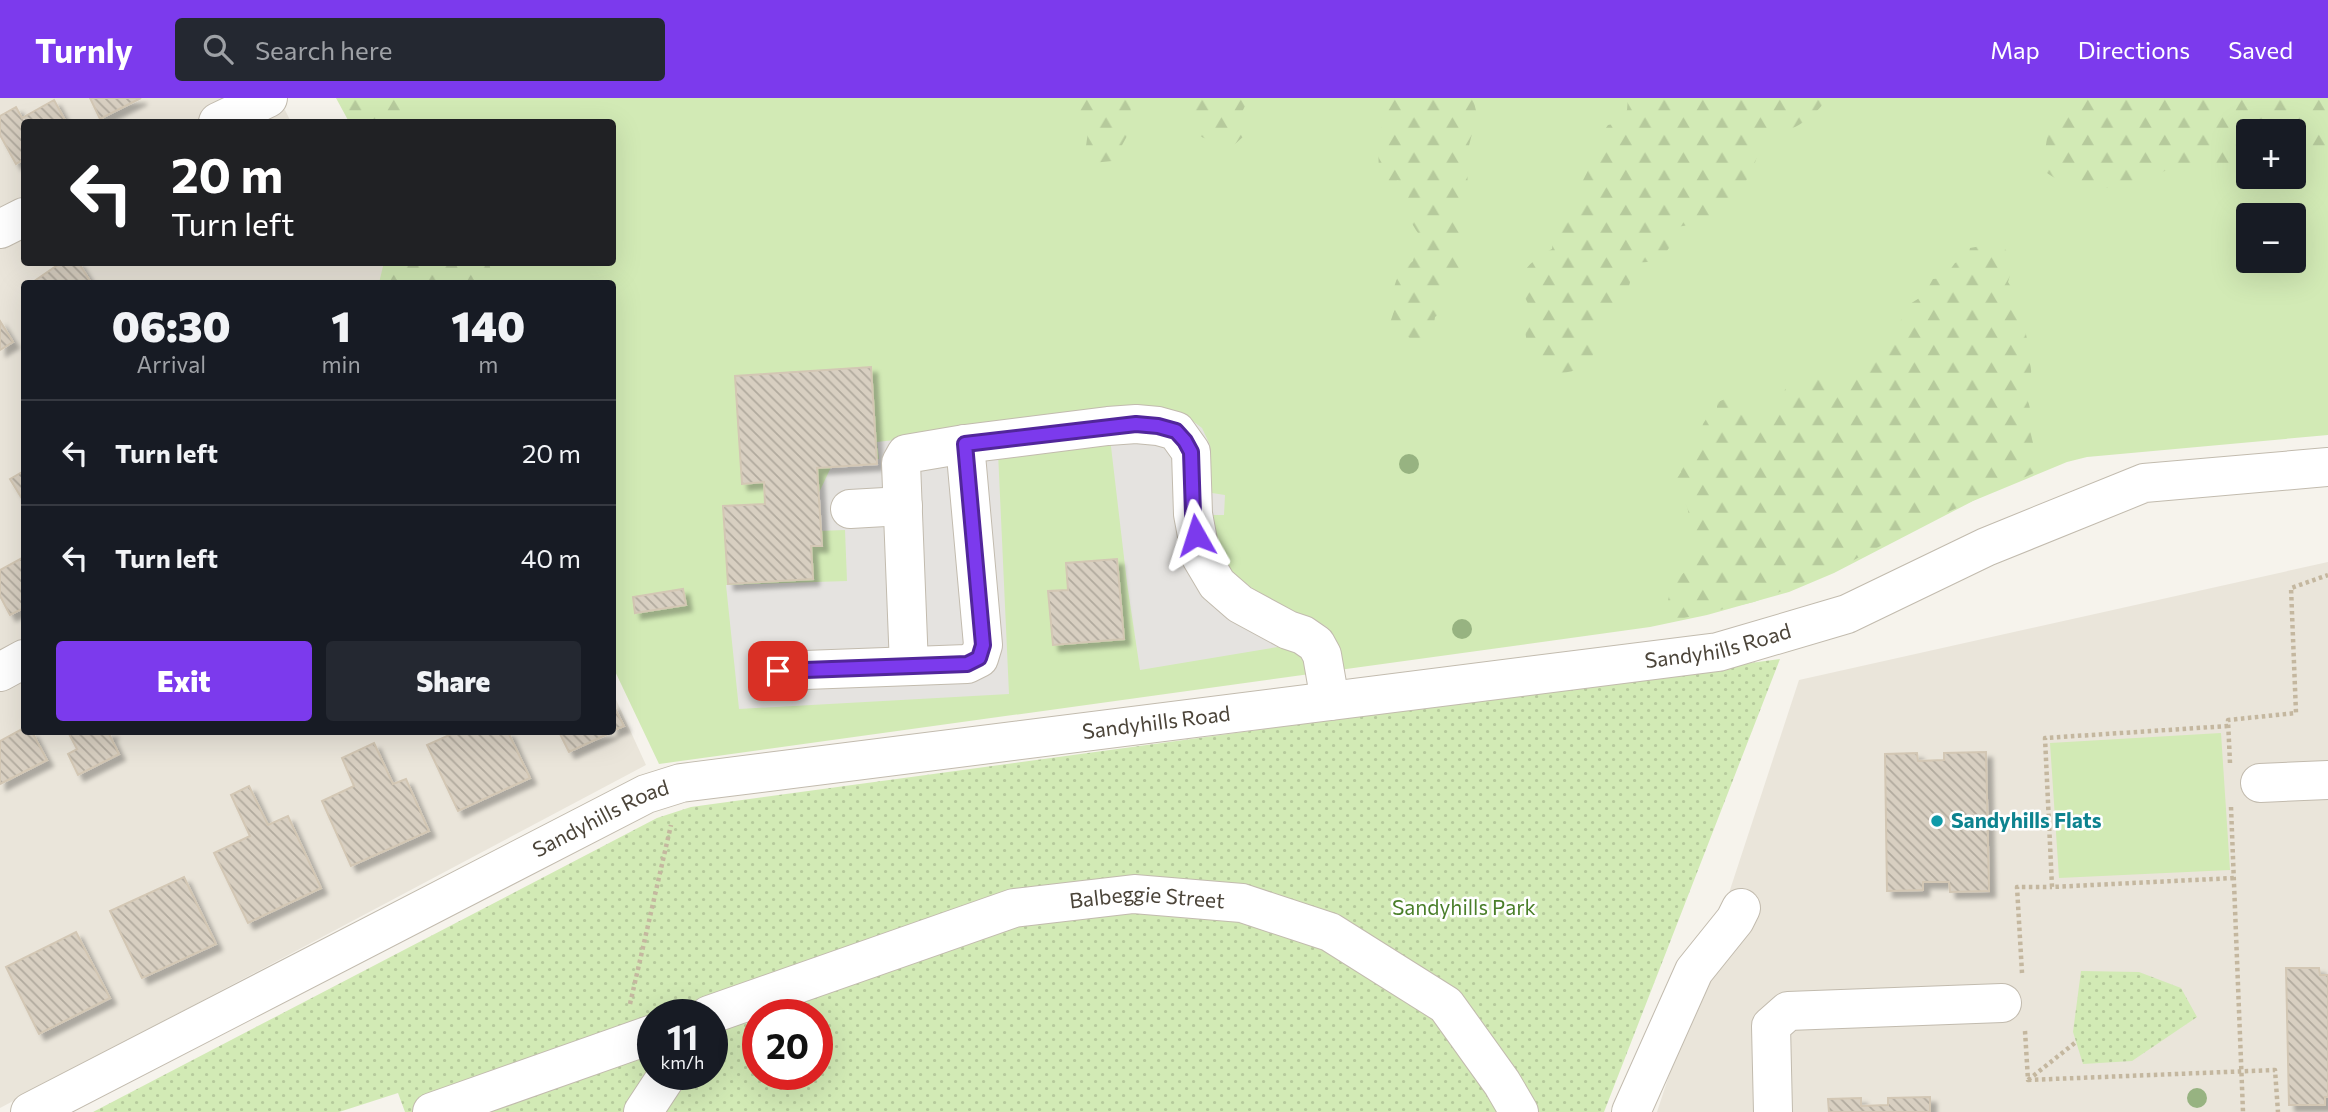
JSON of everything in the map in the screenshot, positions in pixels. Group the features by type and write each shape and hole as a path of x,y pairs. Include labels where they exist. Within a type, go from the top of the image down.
{"street":[{"path":"224,119 268,98"},
{"path":"0,229 21,218"},
{"path":"909,666 901,463 906,454 965,444 1136,424 1176,431 1185,441 1191,452 1193,514 1200,557 1217,584 1240,604 1316,644 1322,655 1330,701"},
{"path":"778,671 967,664 979,658 983,645 965,444"},
{"name":"Sandyhills Road","path":"30,1112 646,794 681,783 1718,652 1847,614 1986,547 2144,483 2328,467"},
{"path":"850,509 903,506"},
{"path":"0,672 21,661"},
{"path":"2240,782 2328,780"},
{"name":"Balbeggie Street","path":"728,1009 1014,908 1134,894 1242,903 1330,932 1446,1005 1502,1083 1519,1112"},
{"path":"1631,1112 1695,971 1735,920 1741,908"},
{"path":"1773,1112 1771,1026 1788,1011 2016,1002"},
{"path":"432,1112 497,1100 637,1040"},
{"path":"643,1112 657,1090"}],"path":[{"path":"2244,1112 2234,878 2240,782 2228,720 2296,713 2291,588 2328,575"},
{"path":"2052,887 2045,738 2228,726"},
{"path":"644,999 681,783"},
{"path":"2028,1080 2016,1002 2017,887 2234,878"},
{"path":"2028,1080 2076,1042"},
{"path":"2028,1080 2275,1070 2278,1112"}],"shaded area":[{"path":"0,98 279,98 290,119 21,119 21,266 412,266 420,280 21,280 21,735 616,735 616,700 646,765 0,1108"},
{"path":"1145,411 1174,412 1186,416 1202,428 1210,445 1212,493 1225,495 1224,515 1212,515 1217,545 1223,559 1233,573 1263,597 1327,627 1338,646 1344,669 1306,664 1301,654 1284,646 1140,670 1110,438 998,452 1009,694 739,709 726,585 847,581 845,530 818,531 815,501 833,463 879,459 877,442"},
{"path":"2328,562 2328,1112 1657,1112 1799,680"}],"green space":[{"path":"336,98 404,98 410,119 347,119"},
{"path":"342,98 2328,98 2328,435 2087,457 2067,462 1973,501 1834,573 1789,592 1707,615 1650,627 659,764 616,673 616,280 428,280 421,266 616,266 616,119 352,119"},
{"path":"1080,98 1130,98 1132,127 1121,147 1121,154 1112,161 1093,163 1085,153 1088,132 1078,110"},
{"path":"1194,98 1249,98 1242,112 1244,136 1234,145 1215,142 1198,135 1193,112"},
{"path":"1383,98 1473,98 1477,115 1467,153 1468,206 1459,229 1463,259 1458,277 1448,287 1443,311 1435,317 1429,334 1411,339 1407,336 1391,338 1388,329 1399,296 1394,289 1396,280 1413,261 1418,233 1408,212 1407,202 1411,190 1403,187 1398,180 1393,183 1386,182 1379,176 1378,140 1387,116"},
{"path":"1628,98 1828,98 1814,114 1799,125 1762,138 1752,170 1735,197 1723,208 1710,217 1677,227 1672,243 1658,259 1634,261 1631,280 1625,294 1616,305 1599,314 1597,347 1589,361 1571,371 1551,371 1534,360 1529,350 1525,330 1530,310 1521,281 1535,260 1552,249 1559,228 1579,217 1575,196 1595,157 1598,139 1608,125 1618,123 1627,110"},
{"path":"2060,98 2328,98 2328,162 2310,160 2306,162 2306,119 2236,119 2235,169 2173,165 2141,182 2111,187 2081,187 2054,177 2042,169 2050,120 2059,111"},
{"path":"1992,244 2004,249 2010,257 2008,282 2014,292 2011,305 2021,310 2028,344 2025,355 2031,375 2024,395 2030,411 2031,433 2038,459 2036,472 1926,522 1833,571 1754,602 1671,621 1668,599 1673,586 1687,570 1689,561 1695,555 1709,558 1710,548 1707,534 1691,530 1687,507 1675,481 1681,472 1681,466 1698,440 1703,424 1708,416 1717,411 1717,403 1731,398 1754,404 1751,427 1756,433 1765,431 1768,418 1786,388 1797,386 1802,378 1814,374 1845,378 1847,372 1858,369 1868,354 1897,335 1900,322 1910,304 1924,295 1933,279 1944,278 1955,263 1968,257 1970,248"},
{"path":"383,266 490,266 493,280 380,280"},
{"name":"Sandyhills Park","path":"1780,659 1604,1112 405,1112 398,1093 339,1112 93,1112 657,818 691,807"},
{"path":"2221,733 2230,870 2059,878 2050,743"},
{"path":"2081,971 2139,972 2181,988 2197,1017 2132,1061 2083,1064 2073,1032"}],"building":[{"path":"90,98 141,98 100,119"},
{"path":"54,100 64,119 21,119 21,161 16,164 0,135 0,116 16,107 22,118"},
{"path":"56,266 81,266 89,280 36,280"},
{"path":"0,321 13,342 0,350"},
{"path":"871,367 877,464 817,468 822,546 811,546 813,579 728,584 723,506 765,504 764,482 742,484 735,376"},
{"path":"21,473 21,497 10,479"},
{"path":"21,559 21,610 10,615 0,596 0,570"},
{"path":"1117,559 1124,639 1053,645 1048,591 1068,590 1066,563"},
{"path":"683,589 686,605 635,613 633,597"},
{"path":"616,711 624,726 616,729"},
{"path":"21,730 21,735 34,735 47,760 0,784 0,741"},
{"path":"70,735 110,735 119,754 78,775 68,754 77,749"},
{"path":"449,735 509,735 530,778 458,811 427,745"},
{"path":"560,735 606,735 569,752"},
{"path":"374,743 393,784 406,779 429,831 351,866 322,801 354,786 342,758"},
{"name":"Sandyhills Flats","path":"1986,752 1989,891 1950,892 1949,882 1923,882 1923,890 1887,891 1885,754 1917,753 1918,761 1944,760 1944,753"},
{"path":"249,786 268,825 288,816 321,888 248,923 214,853 250,836 231,795"},
{"path":"184,877 216,944 142,978 110,911"},
{"path":"76,932 110,998 39,1034 6,967"},
{"path":"2286,968 2319,968 2320,975 2328,975 2328,1097 2325,1097 2325,1105 2289,1105"},
{"path":"1930,1097 1930,1112 1829,1112 1828,1099 1861,1098 1861,1106 1888,1105 1888,1098"}],"place":[{"name":"Sandyhills Flats","path":"1937,821"}],"route":[{"path":"778,671 967,664 979,658 983,645 965,444 1136,424 1176,431 1191,452 1196,535"}]}
